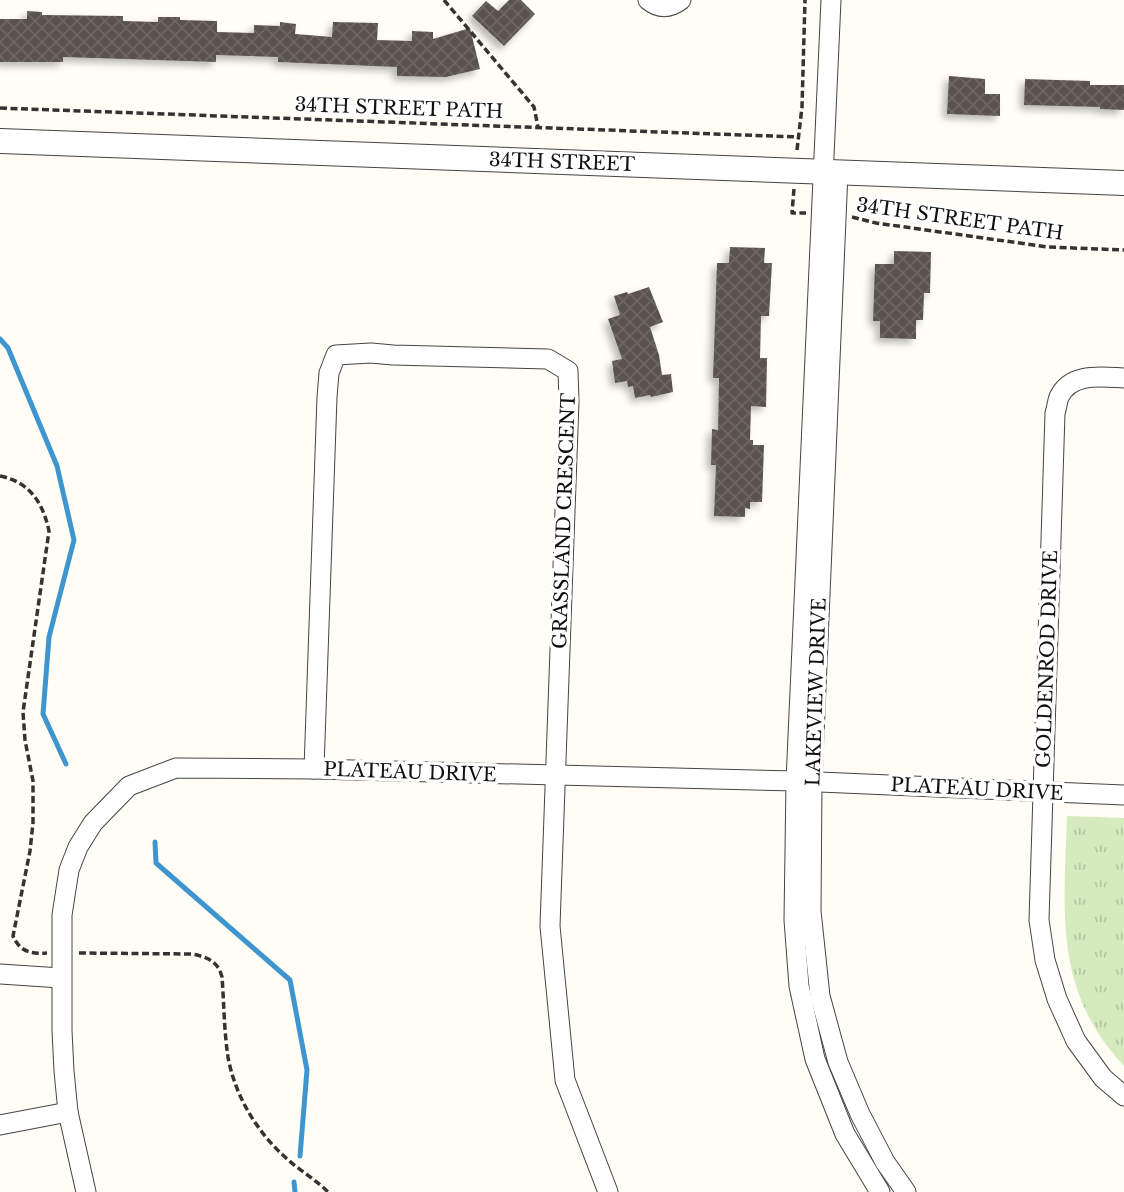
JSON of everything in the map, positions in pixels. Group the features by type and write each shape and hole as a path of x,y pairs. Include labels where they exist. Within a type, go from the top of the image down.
{"street":[{"path":"648,0 661,7 675,5 681,0"},
{"name":"LAKEVIEW DRIVE","path":"831,0 829,214 804,781 794,920 799,986 815,1059 845,1134 880,1192"},
{"name":"34TH STREET","path":"0,141 1124,183"},
{"name":"GRASSLAND CRESCENT","path":"314,769 329,373 336,355 371,353 548,359 568,371 555,776"},
{"name":"GOLDENROD DRIVE","path":"1124,378 1097,376 1079,379 1067,385 1059,397 1055,413 1039,920 1045,960 1057,999 1076,1041 1103,1078 1124,1096"},
{"name":"PLATEAU DRIVE","path":"86,1192 68,1112 61,1031 62,915 69,870 78,847 93,823 129,786 176,768 804,781 1124,795"},
{"path":"555,776 550,926 565,1080 608,1192"},
{"name":"LAKEVIEW DRIVE","path":"804,781 811,911 820,996 838,1062 860,1114 885,1162 906,1192"},
{"path":"0,975 61,978"},
{"path":"0,1125 68,1112"}],"path":[{"path":"444,0 534,107 538,127"},
{"path":"796,170 802,107 805,0"},
{"name":"34TH STREET PATH","path":"0,108 798,137"},
{"name":"34TH STREET PATH","path":"796,170 792,213 829,214 1048,247 1124,250"},
{"path":"0,476 20,484 33,494 47,519 49,531 23,712 33,781 33,823 13,936 16,943 32,954 192,954 215,962 222,977 228,1057 247,1111 266,1138 328,1192"}],"green space":[{"path":"1067,816 1124,818 1124,1066 1101,1037 1085,1008 1074,979 1065,917"}],"building":[{"path":"509,0 521,0 535,14 504,46 472,16 486,1 498,11"},
{"path":"27,11 42,12 42,15 123,16 123,21 158,22 158,17 180,17 180,20 217,21 217,32 254,33 254,25 280,26 280,22 296,24 295,34 332,37 333,22 378,23 377,40 412,41 412,31 433,32 433,39 470,28 480,69 446,77 397,76 397,67 278,62 278,57 216,55 216,62 63,57 63,62 0,62 0,19 27,19"},
{"path":"949,76 985,79 985,94 1000,94 1000,116 947,114"},
{"path":"1025,79 1124,85 1124,110 1024,105"},
{"path":"730,247 765,248 764,263 772,263 769,316 761,316 760,358 767,358 766,407 751,406 750,440 753,440 753,445 764,445 762,502 750,502 750,509 745,508 745,517 714,516 716,465 711,465 712,429 718,430 719,378 713,378 717,263 729,263"},
{"path":"894,251 931,252 930,293 924,293 923,320 916,320 916,339 880,338 880,321 873,321 875,264 894,264"},
{"path":"649,287 663,322 650,327 662,375 671,374 673,392 635,398 633,386 628,387 627,381 615,383 612,361 622,359 608,319 620,315 614,296"}],"waterway":[{"path":"0,339 8,348 57,466 74,540 49,637 43,714 66,764"},
{"path":"155,842 156,863 290,980 307,1070 300,1156"},
{"path":"294,1182 295,1192"}]}
